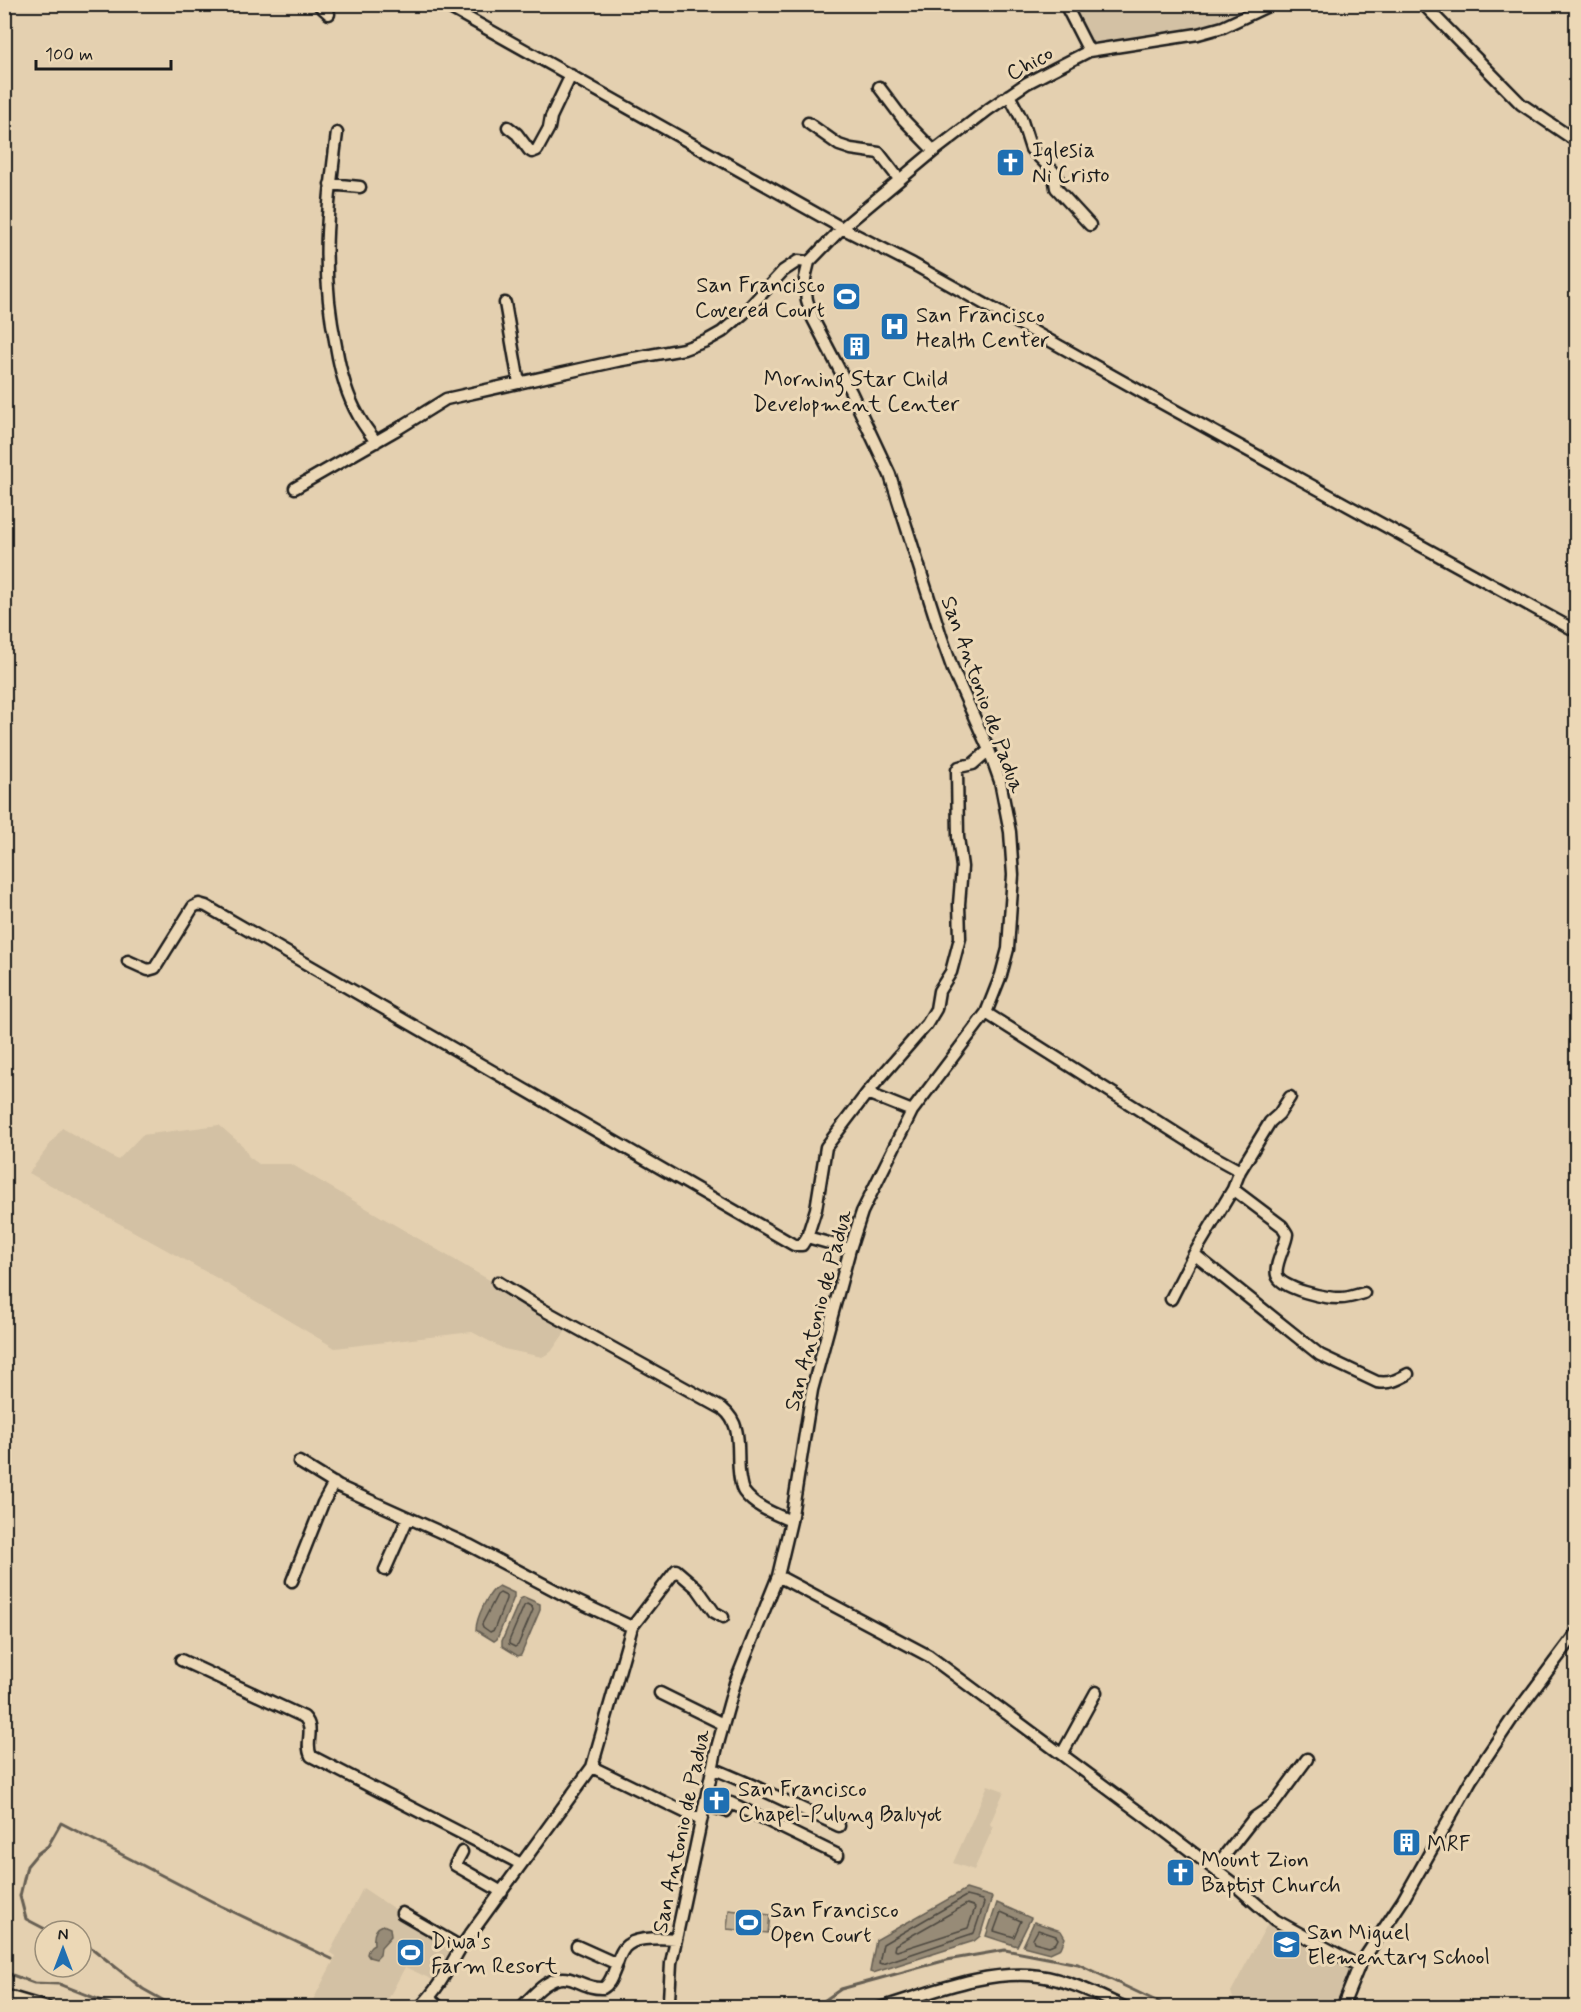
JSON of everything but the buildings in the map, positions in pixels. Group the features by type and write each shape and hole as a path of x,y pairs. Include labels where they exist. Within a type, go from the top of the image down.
{"street":[{"path":"318,4 329,15"},
{"path":"443,4 842,228 913,264 1576,631"},
{"path":"1065,4 1089,51"},
{"name":"Chico","path":"842,228 934,151 1027,83 1089,51 1198,34 1224,27 1272,4"},
{"path":"1423,4 1521,104 1576,141"},
{"path":"508,127 518,135 529,150 532,152 537,150 549,128 551,117 571,75"},
{"path":"879,87 903,118 934,151"},
{"path":"1009,95 1021,118 1031,149 1057,175 1056,188 1090,225"},
{"path":"808,123 839,145 879,153 899,179"},
{"path":"336,133 326,221 325,264 330,319 342,378 358,415 376,442"},
{"path":"330,184 360,187"},
{"path":"295,488 446,399 617,361 684,349 706,341 722,332 744,313 783,272 798,261 809,262 842,228"},
{"name":"San Antonio de Padua","path":"672,2007 669,2000 671,1964 712,1768 735,1683 778,1576 791,1521 812,1390 850,1249 862,1212 912,1111 986,1013 1002,975 1008,949 1013,875 1010,832 1000,781 940,636 890,475 813,319 805,286 809,262"},
{"path":"505,303 519,383"},
{"path":"128,961 148,970 155,968 193,907 199,904 206,906 794,1245 802,1245 816,1209 826,1147 867,1093 927,1024 936,1009 938,994 951,972 960,938 958,904 962,867 958,837 957,770 959,766 973,764 988,750"},
{"path":"986,1013 1209,1154 1240,1171"},
{"path":"867,1093 912,1111"},
{"path":"1171,1299 1194,1254 1233,1189 1240,1171 1270,1122 1279,1114 1290,1097"},
{"path":"1233,1189 1286,1230 1287,1238 1276,1271 1279,1280 1292,1288 1340,1299 1364,1293"},
{"path":"807,1236 850,1249"},
{"path":"1194,1254 1320,1355 1377,1382 1394,1382 1408,1374"},
{"path":"498,1282 540,1308 723,1409 735,1421 742,1490 758,1505 791,1521"},
{"path":"299,1462 334,1483 469,1545 632,1627"},
{"path":"292,1581 323,1503 334,1483"},
{"path":"385,1570 408,1518"},
{"path":"419,2007 429,1997 461,1947 592,1767 632,1627 676,1570 697,1588 714,1612 723,1617"},
{"path":"778,1576 929,1656 1214,1869 1275,1920 1359,1966"},
{"path":"1342,2007 1359,1966 1403,1900 1478,1771 1514,1716 1576,1633"},
{"path":"181,1660 304,1717 310,1726 308,1752 311,1756 521,1864"},
{"path":"1062,1754 1095,1692"},
{"path":"660,1693 723,1724"},
{"path":"1214,1869 1254,1818 1273,1805 1307,1759"},
{"path":"592,1767 701,1821"},
{"path":"712,1768 839,1826"},
{"path":"705,1805 726,1811 731,1803 838,1855"},
{"path":"462,1852 455,1865 502,1892"},
{"path":"402,1913 461,1947"},
{"path":"521,2007 533,1995 556,1979 570,1979 586,1986 603,1988 609,1982 622,1951 628,1944 664,1938 676,1939"},
{"path":"576,1946 617,1964"},
{"path":"880,2007 979,1979 1013,1974 1040,1976 1079,1987 1126,2007"},
{"path":"4,1995 48,2007"},
{"path":"429,1997 440,2007"}],"shaded area":[{"path":"1068,5 1262,5 1218,25 1156,37 1089,45"},
{"path":"219,1125 243,1146 249,1157 259,1164 291,1164 570,1325 551,1352 542,1357 504,1349 472,1332 335,1348 215,1277 29,1173 62,1128 118,1160 142,1135"},
{"path":"988,1785 1004,1791 990,1824 993,1828 974,1870 953,1863"},
{"path":"363,1888 402,1914 455,1944 433,1980 405,1967 384,2007 309,2008 336,1956 330,1952"},
{"name":"San Francisco Open Court","path":"729,1910 770,1915 768,1933 727,1929"},
{"name":"San Miguel Elementary School","path":"1270,1919 1356,1966 1339,2007 1236,2007 1231,1992"}],"water":[{"path":"499,1586 514,1593 514,1597 497,1639 494,1641 476,1630 483,1606 491,1593"},
{"path":"524,1597 540,1604 540,1610 521,1655 518,1656 502,1646 502,1641 520,1599"},
{"path":"966,1889 992,1897 980,1936 974,1941 873,1973 870,1972 876,1940"},
{"path":"997,1903 1031,1918 1017,1946 986,1936"},
{"path":"1034,1922 1061,1931 1065,1938 1061,1948 1050,1953 1023,1946"},
{"path":"383,1925 390,1928 391,1936 381,1947 380,1955 376,1959 369,1957 367,1952 374,1944 375,1933"}],"waterway":[{"path":"33,1923 26,1919 20,1896 27,1866 48,1846 61,1823 221,1906 332,1959"},
{"path":"93,1949 143,1989 177,2008"},
{"path":"802,2008 818,2005 841,1989 947,1960 1005,1950 1078,1964 1171,2008"},
{"path":"4,1972 34,1983 59,1984 120,2008"}],"place":[{"name":"Iglesia Ni Cristo","path":"1011,162"},
{"name":"San Francisco Covered Court","path":"846,297"},
{"name":"San Francisco Health Center","path":"895,327"},
{"name":"Morning Star Child Development Center","path":"856,346"},
{"name":"San Francisco Chapel-Pulung Baluyot","path":"717,1801"},
{"name":"MRF","path":"1406,1843"},
{"name":"Mount Zion Baptist Church","path":"1180,1872"},
{"name":"San Francisco Open Court","path":"749,1922"},
{"name":"San Miguel Elementary School","path":"1286,1944"},
{"name":"Diwa's Farm Resort","path":"410,1953"}]}
